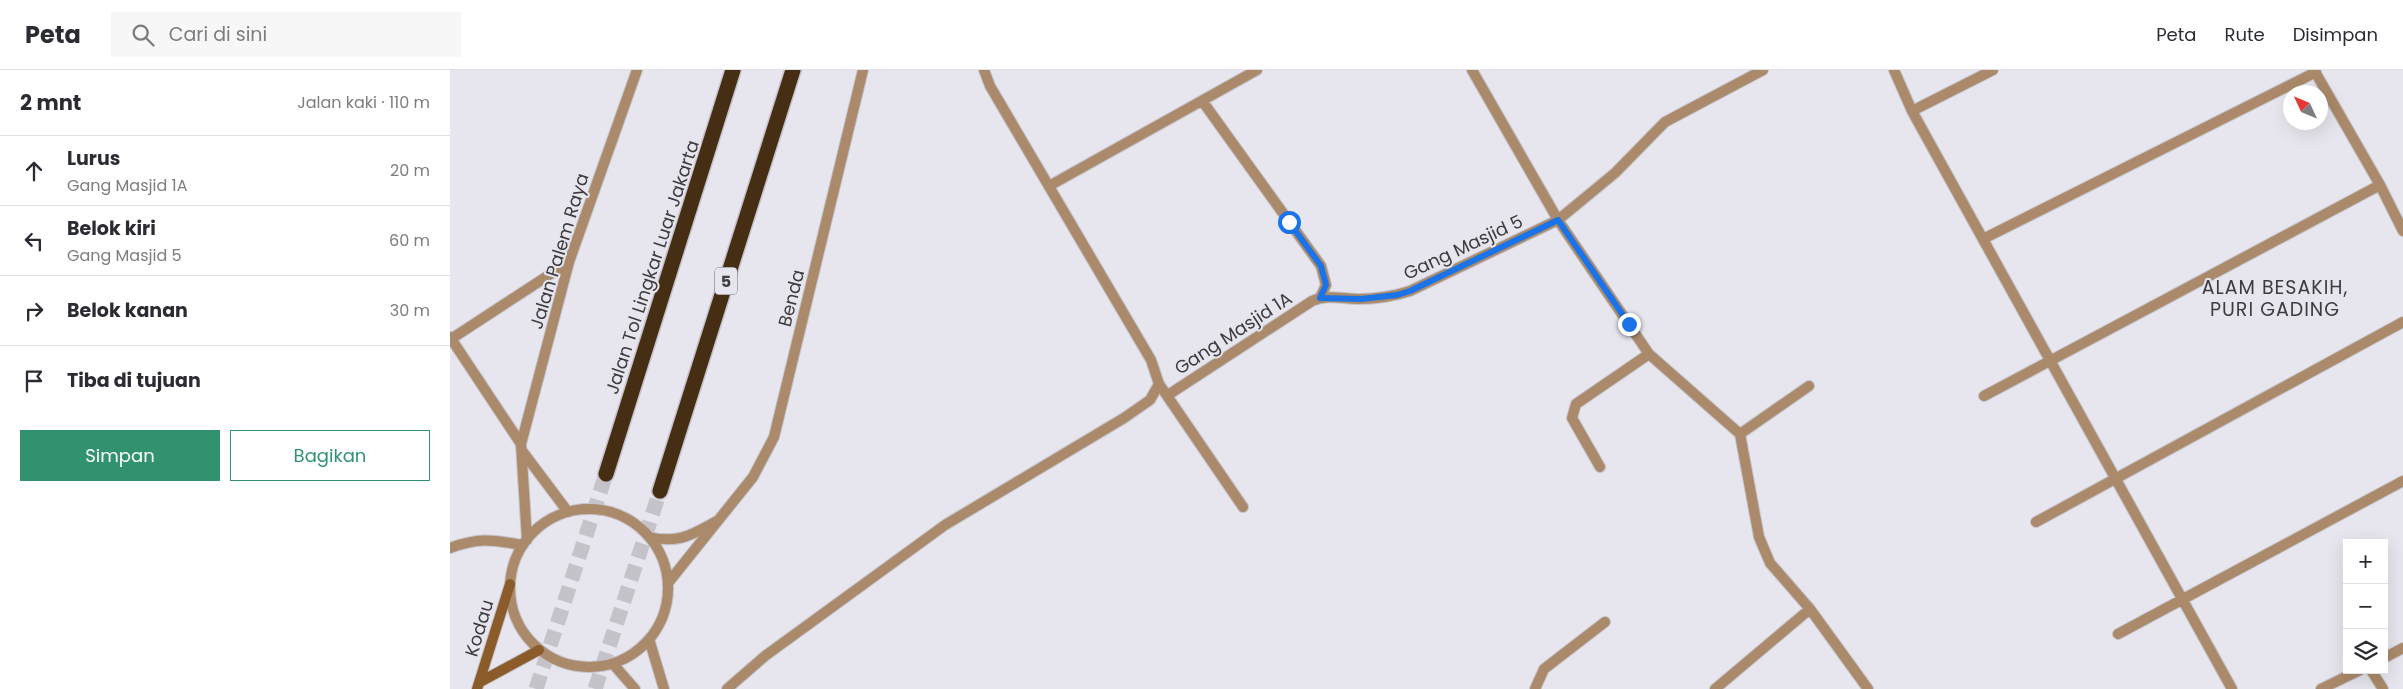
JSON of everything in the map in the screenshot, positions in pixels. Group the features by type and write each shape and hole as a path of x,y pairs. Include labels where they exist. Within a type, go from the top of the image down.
{"highway":[{"name":"Jalan Tol Lingkar Luar Jakarta","path":"606,474 733,70"},
{"name":"5","path":"660,491 793,70"}],"main road":[{"name":"Kodau","path":"478,685 510,584"},
{"name":"Kodau","path":"478,685 539,650"}],"street":[{"name":"Jalan Palem Raya","path":"522,448 570,262 637,70"},
{"name":"Benda","path":"668,583 753,477 774,437 863,70"},
{"path":"984,70 990,86 1151,360 1159,384 1243,507"},
{"path":"1049,186 1203,102 1257,70"},
{"path":"1472,70 1558,220 1650,354 1740,434 1759,537 1770,563 1810,609 1868,689"},
{"name":"Gang Masjid 5","path":"1320,298 1361,299 1397,295 1410,291 1558,220 1615,172 1665,122 1763,70"},
{"path":"1894,70 1912,111 2232,689"},
{"path":"1912,111 1993,70"},
{"path":"1983,239 2315,71 2380,186 2403,231"},
{"name":"Gang Masjid 1A","path":"1168,395 1320,298 1326,285 1321,266 1203,102"},
{"path":"1984,396 2380,186"},
{"path":"568,512 522,448 451,338 570,262"},
{"path":"2036,522 2403,322"},
{"path":"1600,467 1572,418 1572,412 1576,404 1650,354"},
{"path":"727,689 765,656 945,525 1124,418 1150,400 1159,384"},
{"path":"1740,434 1809,386"},
{"path":"522,448 525,542"},
{"path":"2118,634 2403,481"},
{"path":"586,509 604,510 621,516 636,524 649,537 662,558 668,583 664,613 649,639 627,658 613,664 588,668 562,663 539,650 522,632 512,609 510,584 516,557 525,542 545,522 568,512 586,509"},
{"name":"Benda","path":"649,537 666,541 681,539 720,520"},
{"path":"450,548 469,541 486,539 525,542"},
{"path":"1715,689 1810,609"},
{"path":"1535,689 1544,669 1605,622"},
{"path":"649,639 664,689"},
{"path":"2388,656 2403,648"},
{"path":"613,664 635,689"},
{"path":"2321,689 2352,674"},
{"path":"2374,674 2383,689"}],"tunnel":[{"path":"536,689 606,474"},
{"path":"595,689 660,491"}],"district":[{"name":"ALAM BESAKIH, PURI GADING","path":"2275,298"}],"route":[{"path":"1289,222 1321,266 1326,285 1320,298 1329,296 1361,299 1397,295 1410,291 1558,220 1629,324"}]}
